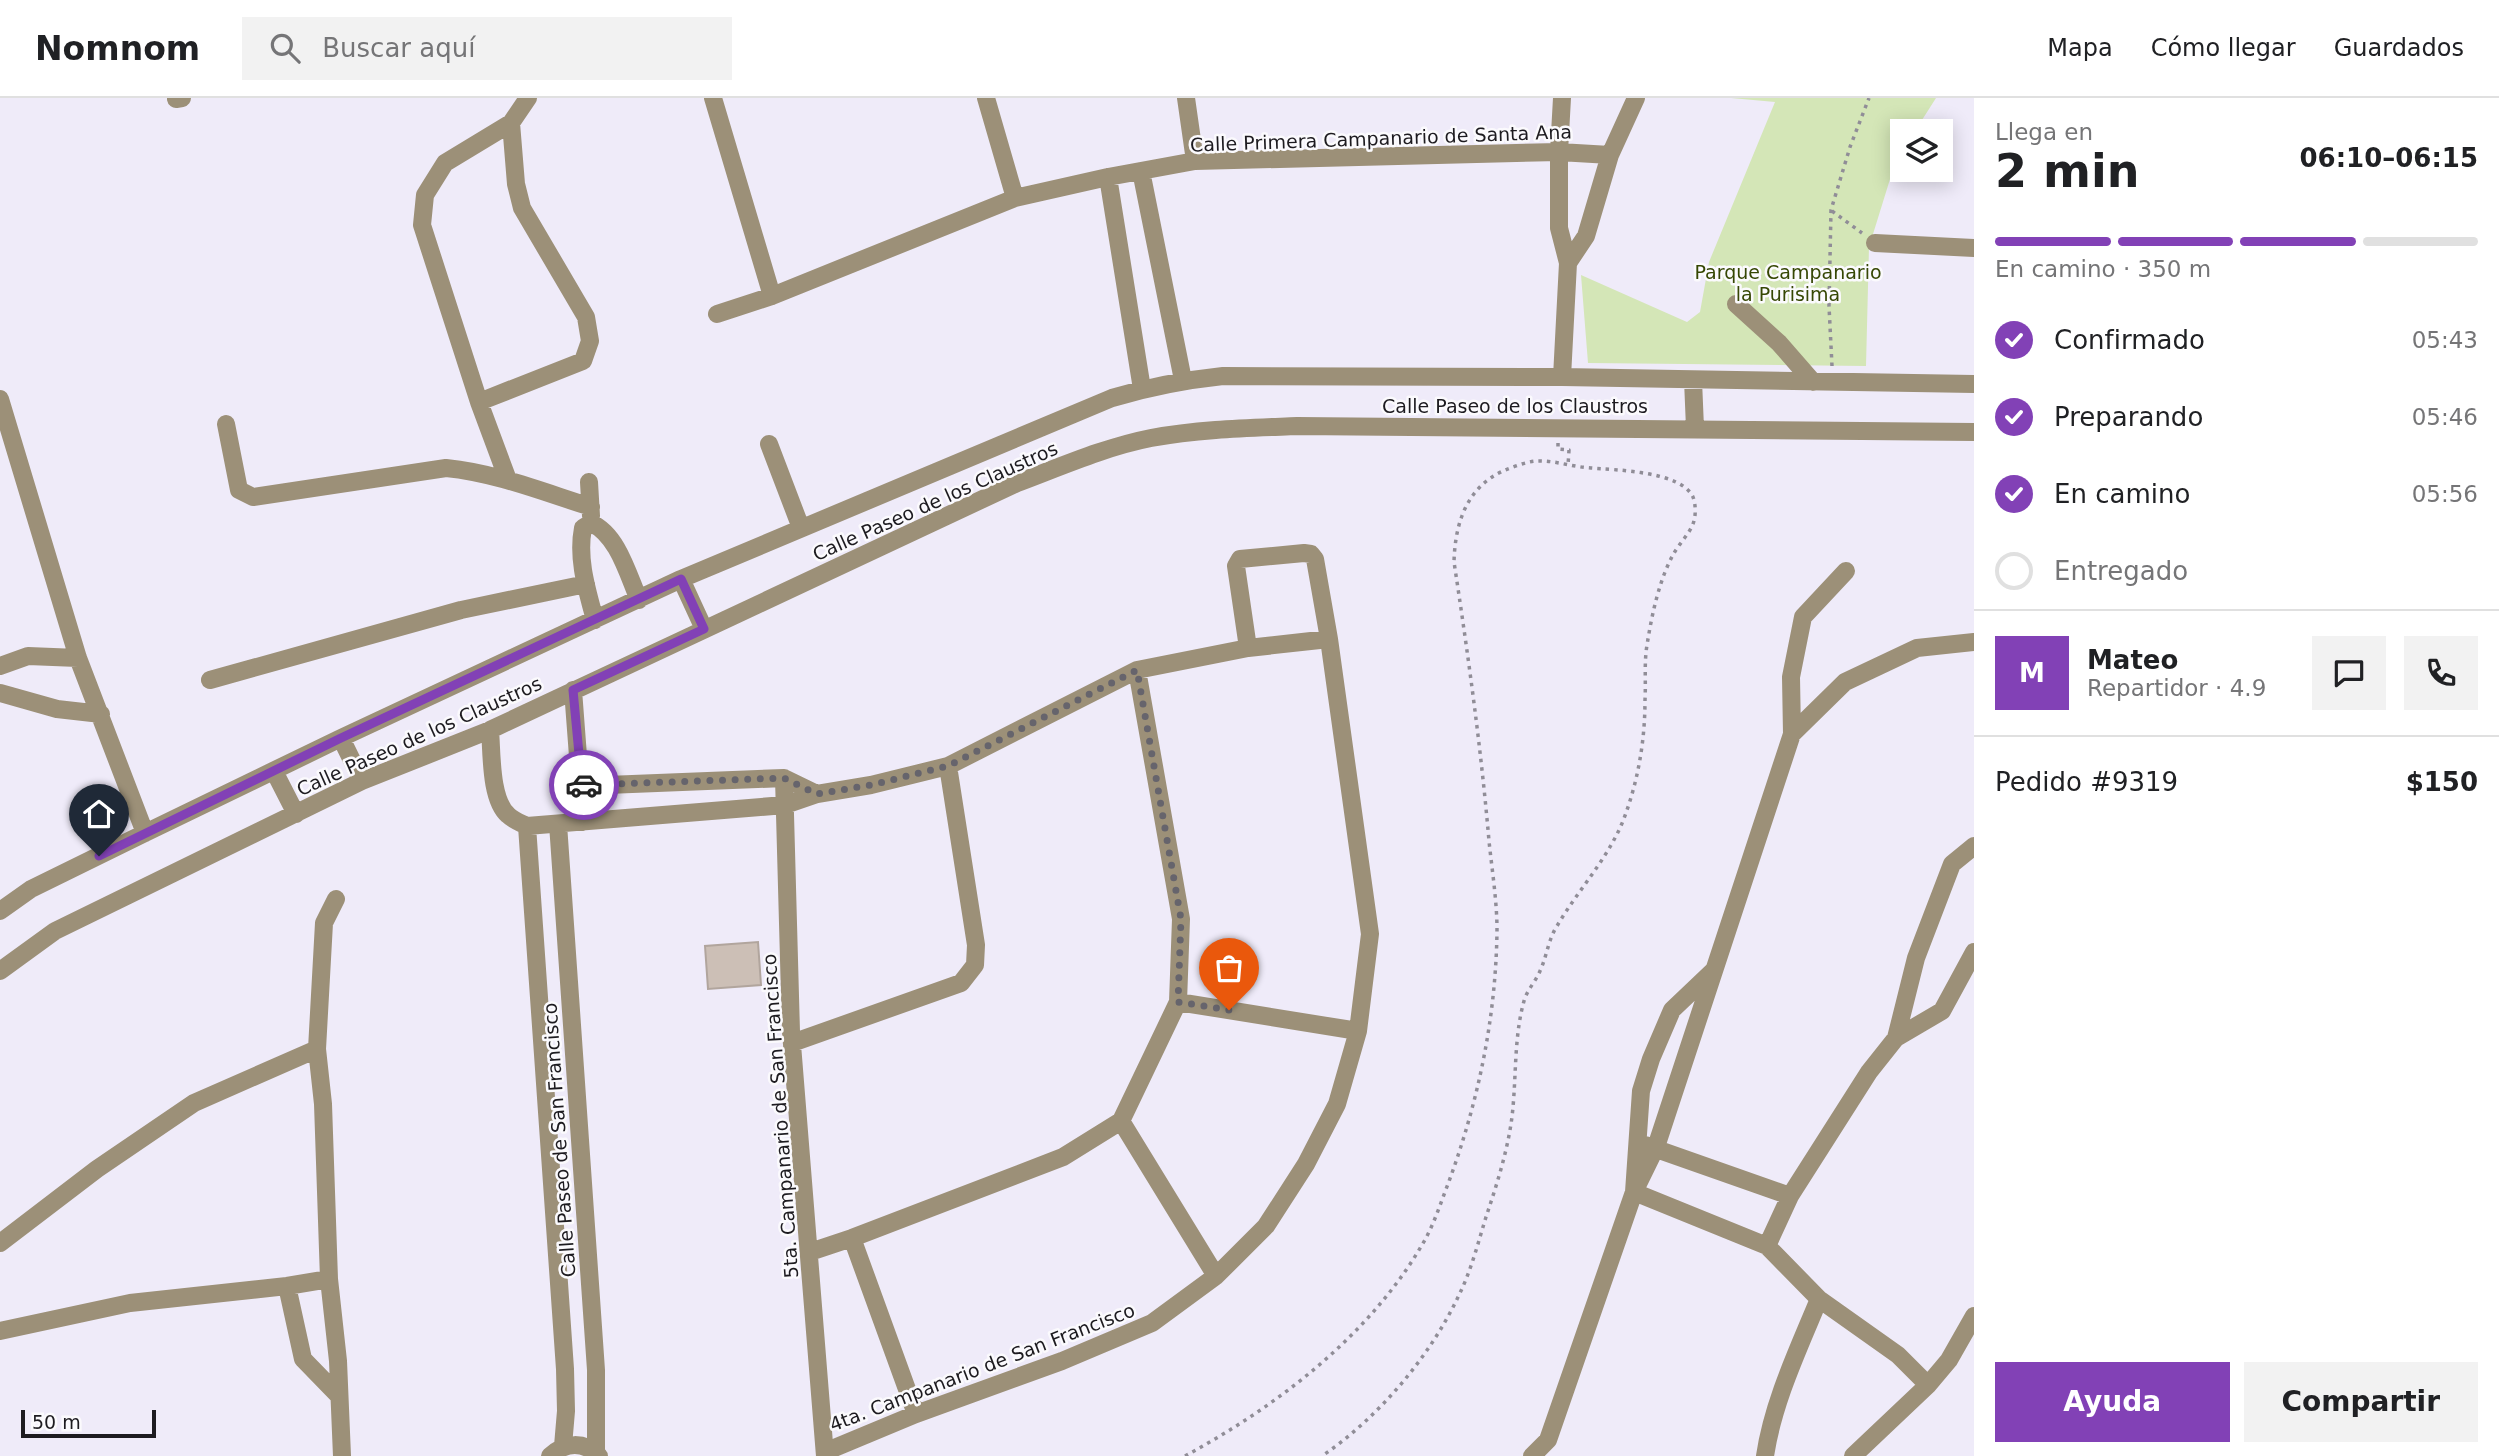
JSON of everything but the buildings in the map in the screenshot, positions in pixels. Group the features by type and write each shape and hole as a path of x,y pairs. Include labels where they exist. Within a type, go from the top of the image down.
{"street":[{"path":"508,480 479,402 422,225 425,195 445,163 511,123 528,98"},
{"path":"713,98 772,296"},
{"path":"986,98 1015,198"},
{"path":"1186,98 1195,161"},
{"path":"1562,98 1559,228 1568,262 1562,377"},
{"path":"1568,262 1586,236 1610,155 1636,98"},
{"path":"479,402 583,361 590,341 586,317 522,208 516,184 511,123"},
{"name":"Calle Primera Campanario de Santa Ana","path":"717,314 772,296 1015,198 1195,161 1559,152 1610,155"},
{"path":"1141,171 1183,380"},
{"path":"1108,177 1142,389"},
{"path":"1875,243 1974,248"},
{"path":"1736,304 1779,343 1813,382"},
{"name":"Calle Paseo de los Claustros","path":"0,911 31,889 145,833 681,579 1112,398 1142,389 1183,380 1223,376 1562,377 1974,384"},
{"path":"1693,380 1695,428"},
{"path":"0,398 78,658 145,833"},
{"path":"226,424 239,491 253,497 446,468 471,470 508,480 591,515 608,535 639,600"},
{"name":"Calle Paseo de los Claustros","path":"0,971 55,931 362,781 489,730 1017,484 1071,463 1149,439 1222,429 1297,426 1974,432"},
{"path":"769,444 801,528"},
{"path":"589,482 591,515 583,528 580,542 595,620"},
{"name":"4ta. Campanario de San Francisco","path":"826,1453 916,1414 1062,1361 1152,1323 1216,1276 1266,1226 1306,1164 1338,1104 1358,1031 1370,934 1329,639 1315,559 1311,554 1240,559 1236,566 1248,648"},
{"path":"1532,1456 1548,1448 1634,1192 1656,1147 1792,734 1791,677 1802,617 1846,570"},
{"path":"681,579 704,629"},
{"path":"210,680 461,610 586,584"},
{"path":"489,730 496,791 502,808 509,816 527,826 785,805 817,794 871,785 948,766 1137,670 1248,648 1329,639"},
{"path":"1792,734 1845,682 1917,648 1974,642"},
{"path":"0,666 28,656 78,658"},
{"path":"810,1252 1063,1157 1121,1121 1178,1002 1181,919 1137,670"},
{"path":"573,690 583,822"},
{"path":"0,693 57,709 101,714"},
{"path":"341,738 362,781"},
{"path":"792,1043 961,983 975,965 976,944 948,766"},
{"path":"274,771 296,814"},
{"path":"582,786 784,778 817,794"},
{"name":"5ta. Campanario de San Francisco","path":"784,778 792,1043 826,1453"},
{"name":"Calle Paseo de San Francisco","path":"558,824 596,1370 598,1454"},
{"name":"Calle Paseo de San Francisco","path":"527,826 565,1369 566,1411 556,1451"},
{"path":"1896,1038 1916,958 1952,864 1974,845"},
{"path":"335,899 324,923 317,1049 323,1104 329,1279 338,1361 337,1394 342,1456"},
{"path":"1767,1246 1790,1196 1869,1072 1896,1038 1942,1011 1974,952"},
{"path":"1634,1192 1641,1091 1651,1059 1672,1010 1715,969"},
{"path":"1178,1002 1358,1031"},
{"path":"0,1243 97,1168 194,1104 317,1049"},
{"path":"1121,1121 1216,1276"},
{"path":"547,1128 578,1127"},
{"path":"1636,1143 1656,1147 1790,1196"},
{"path":"1634,1192 1767,1246 1819,1299 1898,1355 1927,1385"},
{"path":"852,1238 916,1414"},
{"path":"0,1331 130,1303 329,1279"},
{"path":"287,1286 303,1359 337,1394"},
{"path":"1765,1456 1789,1371 1819,1299"},
{"path":"1853,1456 1927,1385 1948,1360 1974,1317"},
{"path":"556,1451 574,1444 586,1446 598,1454"}],"path":[{"path":"1833,382 1829,306 1830,210 1869,98"},
{"path":"1830,210 1875,243"},
{"path":"1185,1456 1208,1444 1283,1394 1360,1326 1395,1285 1426,1239 1470,1118 1488,1034 1497,929 1486,803 1454,562 1456,535 1465,505 1477,489 1496,475 1534,461 1581,468 1642,472 1686,486 1694,498 1696,513 1693,527 1670,562 1652,616 1646,650 1643,740 1636,778 1623,821 1607,852 1557,925 1540,971 1525,996 1506,1148 1473,1261 1460,1295 1430,1349 1400,1385 1338,1445 1322,1456"}],"green space":[{"name":"Parque Campanario la Purisima","path":"1731,98 1936,98 1923,119 1890,119 1890,179 1869,247 1866,366 1588,363 1581,275 1687,322 1700,312 1709,262 1775,102"}],"way so far":[{"path":"584,785 784,778 817,794 871,785 948,766 1137,670 1181,919 1178,1002 1229,1010"}],"route":[{"path":"99,856 341,738 681,579 704,629 573,690 582,786 584,785"}]}
